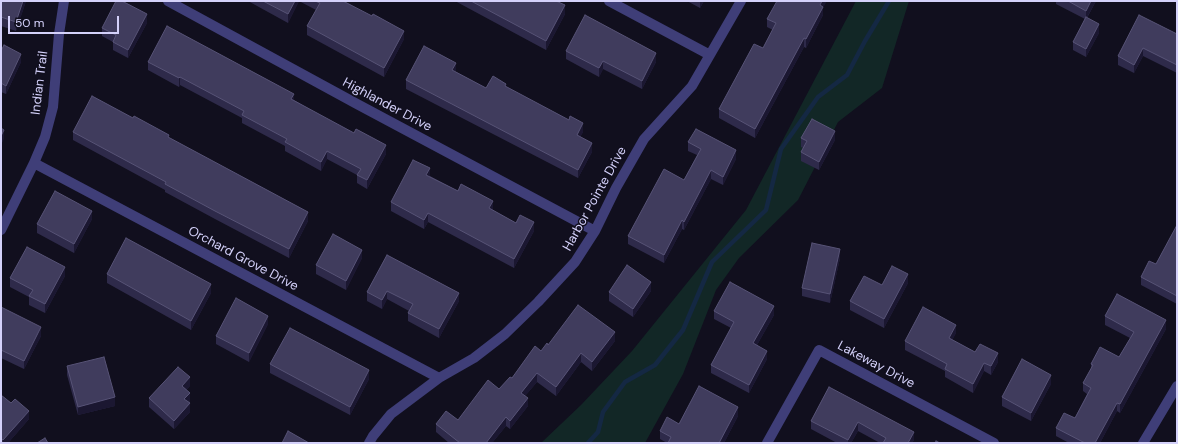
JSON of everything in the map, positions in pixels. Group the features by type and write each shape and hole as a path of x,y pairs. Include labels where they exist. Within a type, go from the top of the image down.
{"street":[{"name":"Indian Trail","path":"1,230 34,163 45,137 53,108 59,34 64,1"},
{"name":"Highlander Drive","path":"168,1 595,231"},
{"path":"609,1 710,55"},
{"name":"Harbor Pointe Drive","path":"369,443 391,414 439,378 474,358 505,334 538,302 575,262 595,231 616,188 644,139 692,86 741,1"},
{"name":"Orchard Grove Drive","path":"34,163 439,378"},
{"name":"Lakeway Drive","path":"767,443 819,350 994,443"},
{"path":"1143,443 1177,386"}],"green space":[{"path":"856,1 909,1 882,88 838,122 798,200 739,258 716,290 683,374 645,443 541,443 581,405 632,351 746,210"}],"building":[{"path":"1,1 23,1 16,22 1,17"},
{"path":"116,1 122,1 147,14 128,50 113,42 116,35 102,28"},
{"path":"263,1 295,1 288,14"},
{"path":"315,1 343,1 372,16 373,14 404,31 384,68 307,26 320,3"},
{"path":"471,1 556,1 565,5 546,41"},
{"path":"777,1 822,1 820,5 823,7 806,39 804,38 755,129 719,109 754,44 763,48 776,23 767,19"},
{"path":"1068,1 1091,1 1086,11"},
{"path":"585,15 656,53 642,81 603,61 599,68 566,51"},
{"path":"1139,15 1177,34 1177,65 1143,48 1134,65 1118,56"},
{"path":"1086,17 1099,24 1086,49 1073,42"},
{"path":"167,26 294,94 291,99 354,133 356,129 386,145 367,180 357,175 361,169 327,151 321,162 285,142 287,139 242,115 244,111 148,62"},
{"path":"4,45 21,54 6,86 1,83 1,51"},
{"path":"424,46 456,63 452,70 486,88 493,76 506,84 505,86 569,120 570,116 583,123 577,135 592,143 578,170 406,80"},
{"path":"92,96 133,118 134,116 169,135 168,137 308,212 289,249 165,184 166,182 73,132"},
{"path":"812,119 835,131 819,162 801,152 807,141 801,138"},
{"path":"1,128 4,130 1,136"},
{"path":"696,129 736,150 723,177 711,170 684,222 682,220 664,255 628,236 664,169 684,180 701,149 688,142"},
{"path":"413,160 430,168 426,175 458,191 461,184 493,201 489,208 516,223 520,215 534,222 514,259 428,213 424,220 391,202"},
{"path":"55,191 92,211 74,244 37,224"},
{"path":"1177,225 1177,296 1141,277 1149,261 1156,264"},
{"path":"333,234 362,250 346,281 316,265"},
{"path":"126,238 211,284 191,321 107,274"},
{"path":"812,243 840,249 830,294 802,288"},
{"path":"27,247 65,267 45,304 29,296 33,290 10,278"},
{"path":"387,255 459,293 439,329 408,313 413,304 387,291 382,300 367,292"},
{"path":"627,265 651,282 633,309 609,292"},
{"path":"892,266 908,274 884,319 850,301 864,276 882,285"},
{"path":"730,282 774,306 753,343 767,351 749,385 711,365 734,322 714,311"},
{"path":"1117,294 1166,320 1120,404 1117,403 1095,443 1085,443 1056,428 1064,413 1075,418 1091,388 1083,383 1093,365 1091,364 1100,347 1119,357 1134,332 1105,316"},
{"path":"236,298 268,316 249,353 216,336"},
{"path":"578,305 615,332 592,362 581,353 556,387 537,373 521,393 528,398 510,421 506,417 486,443 460,443 436,424 446,411 458,420 488,380 499,389 510,377 512,378 535,346 541,351 547,343 548,345"},
{"path":"1,307 41,327 24,361 1,350"},
{"path":"923,307 956,325 949,338 975,352 980,344 998,353 991,366 984,363 973,384 945,369 947,364 905,341"},
{"path":"290,328 369,370 350,407 270,364"},
{"path":"104,357 115,397 78,407 67,366"},
{"path":"1022,359 1051,375 1031,413 1002,397"},
{"path":"178,367 190,377 182,386 190,393 184,399 190,403 174,421 149,398"},
{"path":"699,386 738,407 719,443 668,443 671,437 660,431 667,417 679,424"},
{"path":"829,387 914,432 908,443 883,443 886,438 858,422 848,440 811,421"},
{"path":"1,395 11,403 15,399 29,411 3,440 1,438"},
{"path":"288,431 309,443 282,443"},
{"path":"45,438 48,443 37,443"}],"waterway":[{"path":"588,443 598,432 603,412 625,382 655,365 683,330 712,262 766,210 781,149 818,97 847,75 889,1"}]}
